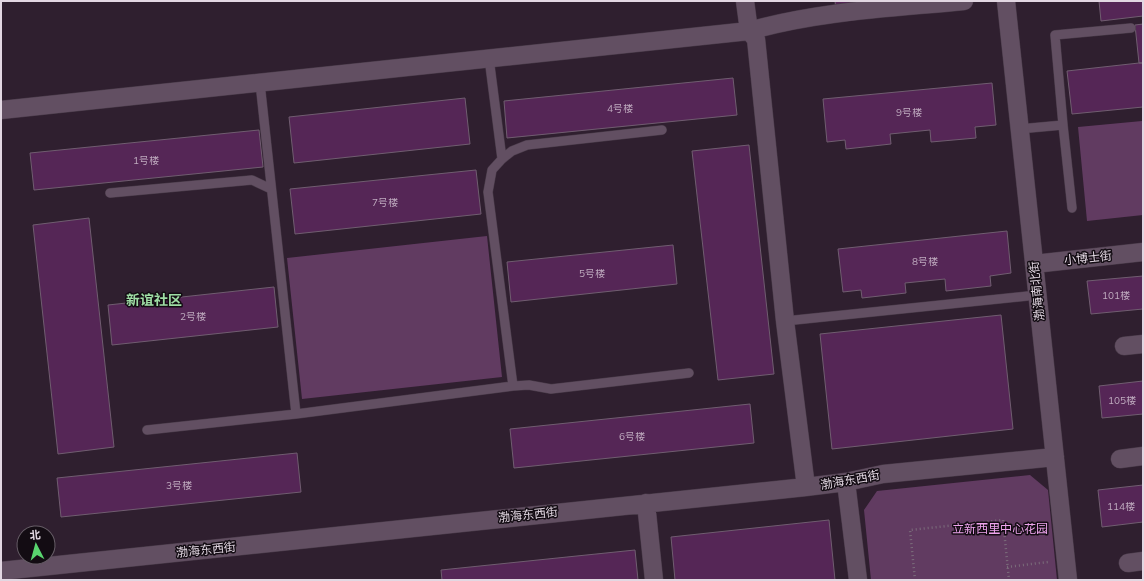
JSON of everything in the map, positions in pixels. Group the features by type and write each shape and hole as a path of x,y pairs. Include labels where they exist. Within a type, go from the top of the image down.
{"street":[{"path":"745,1 749,31 756,39 785,321 806,487"},
{"path":"1,110 749,31 775,23 802,18 964,1"},
{"name":"渤海南北街","path":"1006,1 1068,580"},
{"name":"小博士街","path":"1034,264 1143,252"},
{"path":"1124,346 1143,344"},
{"path":"1120,459 1143,456"},
{"name":"渤海东西街","path":"1,571 806,487 846,482 883,474 1055,457"},
{"path":"846,482 858,580"},
{"path":"646,503 654,580"}],"lane":[{"path":"1072,208 1055,35 1130,28"},
{"path":"489,58 502,159"},
{"path":"260,83 296,414"},
{"path":"1019,129 1063,125"},
{"path":"513,386 488,192 492,170 512,151 527,145 662,130"},
{"path":"110,193 252,180 271,189"},
{"path":"785,321 1037,295"},
{"path":"147,430 296,414 513,386 529,385 551,389 689,373"}],"path":[{"path":"915,580 910,530 1003,520 1008,580"},
{"path":"1007,567 1066,560"}],"green space":[{"path":"1142,121 1143,215 1087,221 1078,127"},
{"path":"487,236 502,377 302,399 287,258"},
{"name":"立新西里中心花园","path":"1030,475 1048,490 1057,580 871,580 864,510 877,491"}],"building":[{"path":"835,1 880,1 836,10"},
{"path":"1099,1 1143,1 1143,16 1101,21"},
{"path":"1143,24 1143,63 1139,63 1135,25"},
{"path":"1143,63 1143,107 1072,114 1067,71"},
{"path":"733,78 737,115 507,138 504,101"},
{"path":"992,83 996,125 975,127 976,138 931,142 930,130 890,134 891,144 846,149 845,140 827,142 823,99"},
{"path":"465,98 470,144 294,163 289,117"},
{"path":"259,130 263,167 34,190 30,153"},
{"path":"749,145 774,374 718,380 692,151"},
{"path":"476,170 481,214 295,234 290,189"},
{"path":"89,218 114,447 58,454 33,225"},
{"path":"1007,231 1011,273 990,276 991,286 946,291 945,279 905,283 906,293 862,298 861,290 843,292 838,249"},
{"path":"673,245 677,284 511,302 507,262"},
{"path":"1143,276 1143,309 1091,314 1087,281"},
{"path":"274,287 278,327 112,345 108,305"},
{"path":"1001,315 1013,429 832,449 820,334"},
{"path":"1143,381 1143,414 1102,418 1099,386"},
{"path":"750,404 754,443 514,468 510,429"},
{"path":"297,453 301,492 61,517 57,478"},
{"path":"1143,485 1143,522 1102,527 1098,490"},
{"path":"829,520 835,580 675,580 671,537"},
{"path":"635,550 638,580 442,580 441,570"}],"district":[{"name":"新谊社区","path":"154,300"}]}
